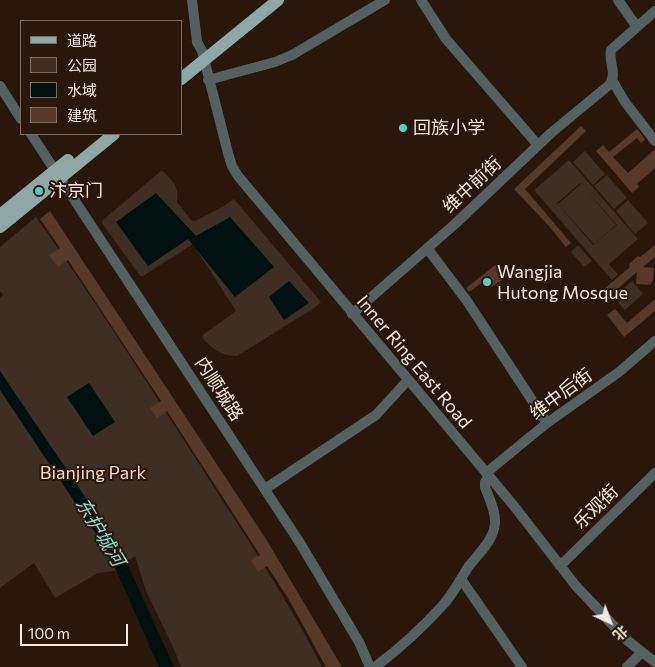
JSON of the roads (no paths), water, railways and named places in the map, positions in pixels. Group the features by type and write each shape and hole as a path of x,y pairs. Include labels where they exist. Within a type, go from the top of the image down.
{"main road":[{"path":"182,78 203,56 265,0"},
{"path":"182,67 203,56 278,0"},
{"path":"0,227 100,135"},
{"path":"0,216 113,135"}],"street":[{"name":"Inner Ring East Road","path":"192,0 197,42 203,56 232,166 352,314 487,474 576,586 599,612 655,662"},
{"name":"Inner Ring East Road","path":"199,0 203,56"},
{"path":"208,80 274,62 292,55 385,0"},
{"path":"421,0 446,39 538,145"},
{"path":"618,0 637,27"},
{"path":"654,139 625,102 612,80 613,73 610,53 655,11"},
{"name":"维中前街","path":"352,314 427,248 538,145 609,85 612,80"},
{"path":"0,86 20,117"},
{"name":"内顺城路","path":"32,135 300,543 359,642 370,667"},
{"path":"427,248 467,301 547,423"},
{"name":"维中后街","path":"487,474 547,423 619,372 655,341"},
{"path":"264,489 370,420 408,380"},
{"name":"乐观街","path":"560,566 655,473"},
{"path":"375,667 438,611 485,547 492,534 495,516 485,487 487,474"},
{"path":"461,579 522,667"},
{"path":"627,667 642,652"}],"water":[{"path":"156,193 196,236 230,217 274,267 235,297 188,239 148,266 116,222"},
{"path":"289,281 309,303 284,320 269,297"},
{"name":"东护城河","path":"0,371 121,550 174,667 159,667 108,552 0,390"},
{"path":"89,383 115,422 93,436 67,397"}],"place":[{"name":"回族小学","path":"403,128"},
{"name":"汴京门","path":"39,191"},
{"name":"Wangjia Hutong Mosque","path":"487,282"}],"park label":[{"name":"Bianjing Park","path":"93,473"}]}
